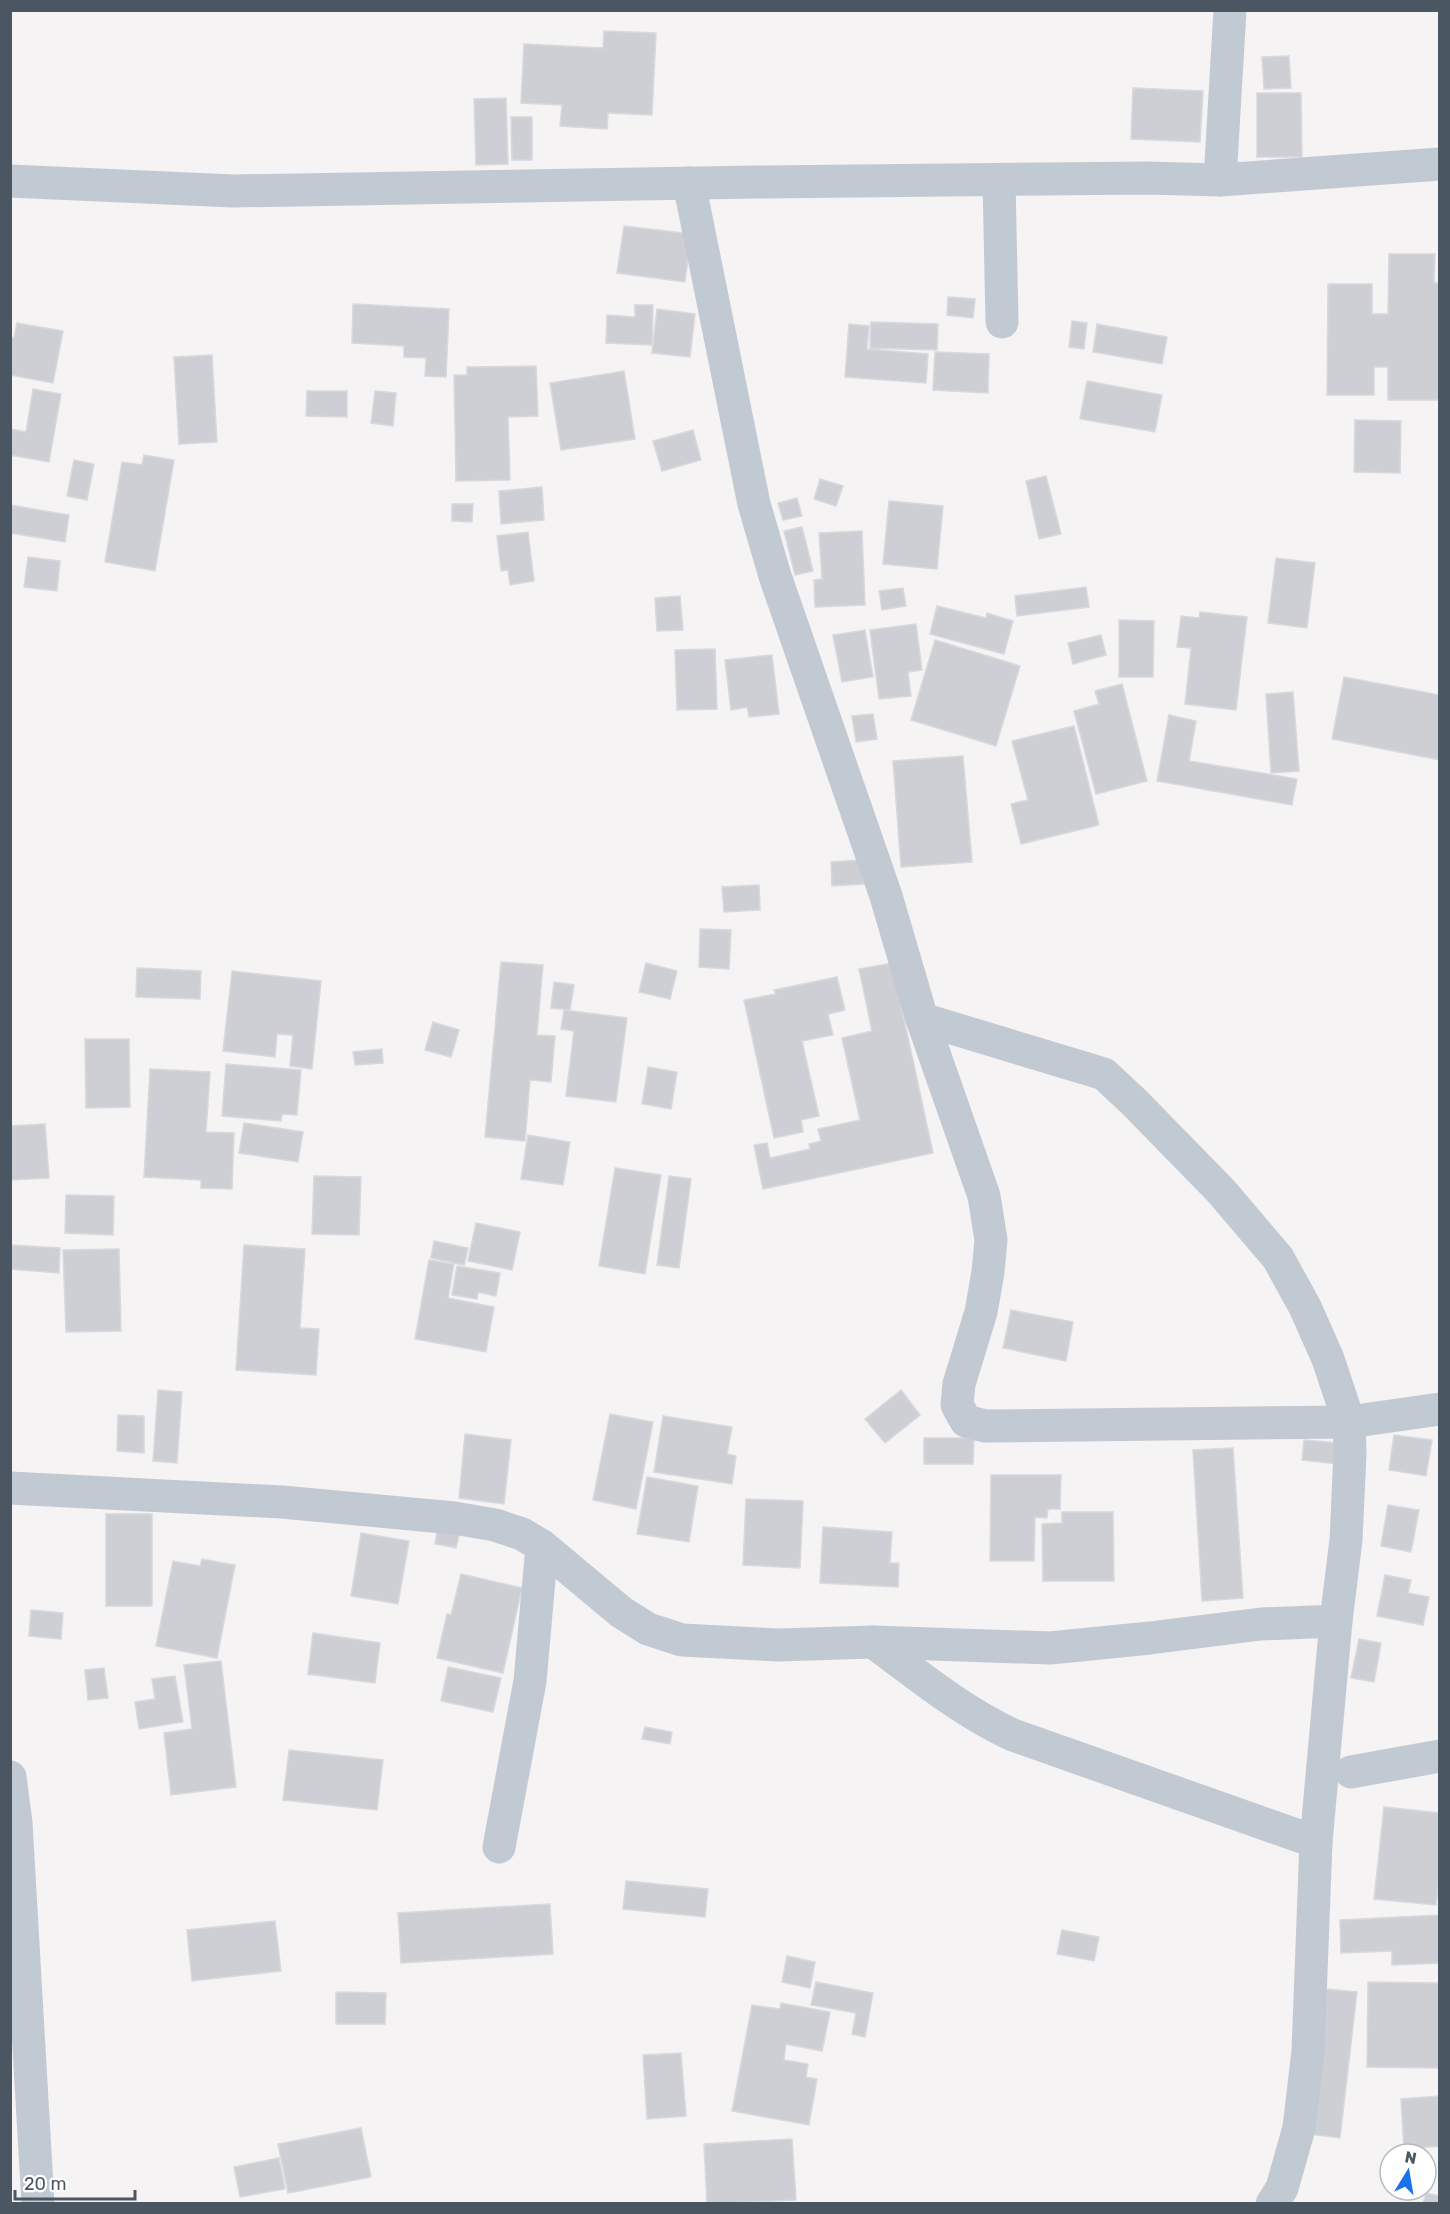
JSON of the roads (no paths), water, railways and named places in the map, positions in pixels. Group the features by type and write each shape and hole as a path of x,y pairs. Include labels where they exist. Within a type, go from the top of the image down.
{"street":[{"path":"1220,180 1230,10"},
{"path":"12,180 233,191 689,183 1147,178 1220,180 1440,164"},
{"path":"999,180 1002,322"},
{"path":"689,183 757,514 775,576 886,896 922,1019 984,1196 991,1240 981,1312 959,1384 957,1405 966,1421 986,1426 1349,1422 1440,1409"},
{"path":"922,1019 1104,1074 1134,1102 1221,1191 1278,1258 1305,1307 1328,1359 1349,1422 1346,1540 1336,1621 1316,1842 1308,2051 1299,2128 1282,2188 1272,2204"},
{"path":"10,1488 282,1502 453,1518 495,1525 522,1534 542,1546 621,1612 648,1629 682,1640 778,1645 873,1642 1050,1648 1261,1624 1336,1621"},
{"path":"499,1847 530,1681 542,1546"},
{"path":"873,1642 957,1704 1012,1735 1316,1842"},
{"path":"1351,1772 1440,1756"},
{"path":"10,1777 38,2204"}]}
